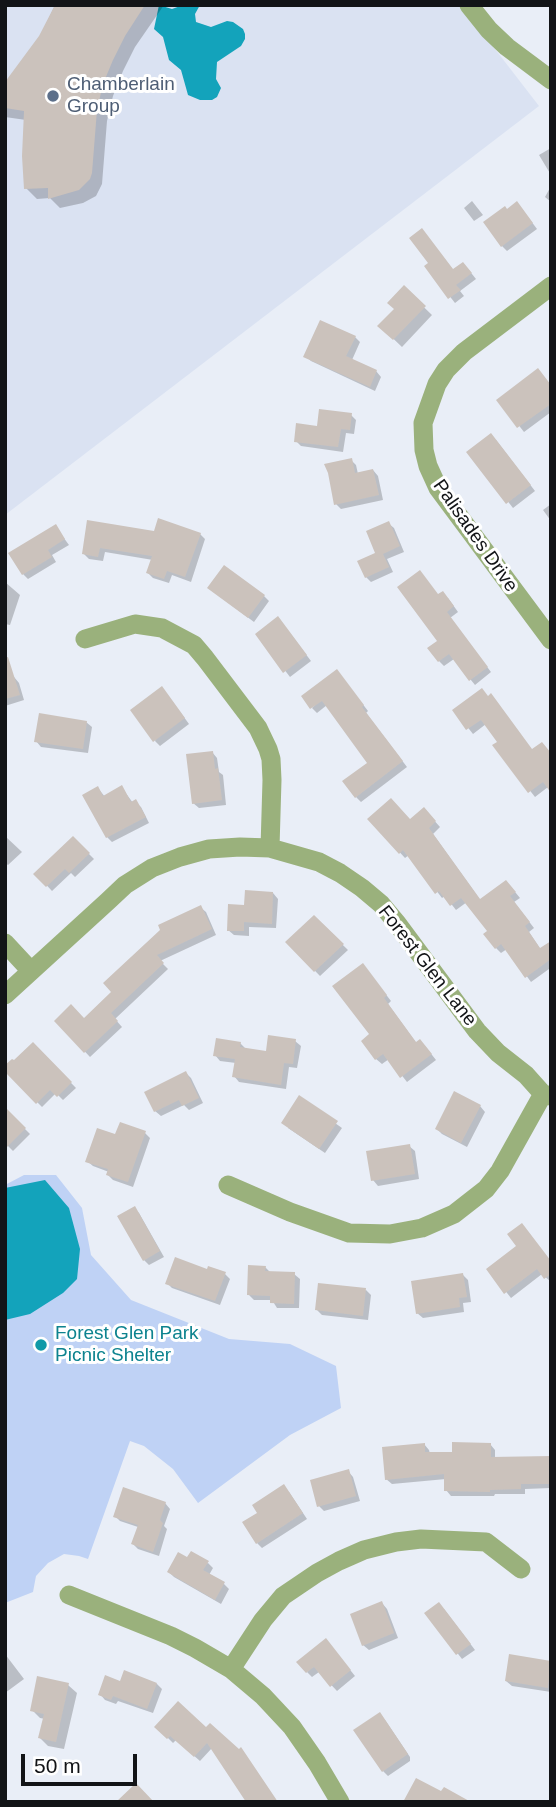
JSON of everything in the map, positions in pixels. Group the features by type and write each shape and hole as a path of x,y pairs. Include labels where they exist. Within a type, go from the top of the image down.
{"street":[{"path":"469,5 507,47 551,80"},
{"name":"Palisades Drive","path":"551,286 464,352 446,370 437,384 423,423 424,450 438,488 551,640"},
{"path":"85,639 135,624 162,628 194,645 258,727 268,749 272,780 270,848"},
{"name":"Forest Glen Lane","path":"5,995 125,886 152,868 209,849 270,848 319,862 372,896 396,922 477,1031 547,1095"},
{"path":"5,943 31,971"},
{"path":"228,1185 290,1212 349,1233 390,1234 422,1228 454,1214 486,1189 547,1095"},
{"path":"231,1669 263,1620 283,1597 317,1573 364,1550 421,1539 486,1542 521,1569"},
{"path":"69,1595 171,1636 231,1669 292,1727 340,1802"}],"shaded area":[{"path":"5,5 461,5 539,106 5,515"},
{"path":"24,1175 56,1175 82,1208 91,1255 131,1300 229,1339 290,1344 336,1366 341,1408 290,1435 198,1503 173,1469 144,1446 130,1441 88,1559 64,1554 48,1563 36,1576 33,1592 5,1603 5,1185"}],"water":[{"path":"159,5 172,9 183,5 200,5 195,14 196,22 211,27 227,21 243,29 245,39 241,46 217,62 216,79 221,88 217,97 212,100 200,100 188,95 181,70 169,60 163,37 154,29"},
{"path":"45,1180 69,1208 80,1249 77,1279 63,1293 30,1314 5,1320 5,1188"}],"building":[{"name":"Chamberlain Group","path":"55,5 145,5 125,36 103,84 97,110 90,179 79,190 48,199 48,188 24,189 24,111 5,108 5,82 39,36"},
{"path":"517,201 533,223 501,247 483,222"},
{"path":"422,228 453,269 463,262 472,273 456,285 461,290 448,299 424,266 428,263 409,238"},
{"path":"404,285 426,306 393,340 377,326 394,309 387,303"},
{"path":"320,320 356,336 346,356 377,370 370,387 303,357"},
{"path":"538,368 551,385 551,404 517,428 496,400"},
{"path":"319,409 352,413 350,430 341,429 338,447 294,442 296,423 317,426"},
{"path":"491,433 531,485 506,504 466,452"},
{"path":"352,458 355,473 373,469 379,495 334,505 324,464"},
{"path":"158,518 201,533 185,577 167,571 164,579 146,573 152,556 100,548 98,557 82,554 87,520 154,531"},
{"path":"389,521 400,546 383,554 389,567 365,578 357,561 375,553 366,531"},
{"path":"56,524 65,539 48,550 52,557 22,575 8,553"},
{"path":"224,565 265,595 248,618 207,588"},
{"path":"420,570 438,594 443,591 454,606 447,612 488,667 469,681 449,654 438,662 427,648 437,641 397,587"},
{"path":"278,616 307,655 283,673 255,634"},
{"path":"8,657 20,695 5,699 5,658"},
{"path":"337,669 403,761 355,798 342,781 367,763 322,701 310,709 301,696"},
{"path":"162,686 185,718 153,742 130,710"},
{"path":"482,688 488,696 491,693 532,749 542,742 551,753 551,793 543,782 528,793 492,745 497,742 481,720 466,730 452,710"},
{"path":"39,713 87,721 83,749 34,742"},
{"path":"213,751 222,800 192,804 186,754"},
{"path":"122,785 131,802 136,799 146,817 106,838 82,795 98,786 103,796"},
{"path":"391,798 410,819 424,807 436,821 429,828 480,899 506,880 516,892 510,896 530,922 525,926 540,948 551,941 551,959 525,978 501,944 495,949 483,934 487,931 461,898 450,906 439,891 435,894 403,850 399,854 367,819"},
{"path":"73,836 90,853 69,873 65,869 46,887 33,874"},
{"path":"245,890 273,892 272,924 244,922 244,931 227,931 228,904 244,905"},
{"path":"201,905 212,929 157,955 164,963 111,1013 118,1021 84,1053 54,1021 71,1004 84,1018 111,992 103,983 160,930 158,925"},
{"path":"314,915 344,944 314,972 285,942"},
{"path":"363,963 387,995 384,998 416,1042 420,1039 432,1054 400,1078 383,1054 375,1060 361,1041 369,1034 332,986"},
{"path":"268,1035 296,1039 293,1064 284,1063 281,1085 232,1077 235,1059 213,1056 216,1038 241,1042 240,1047 266,1051"},
{"path":"33,1042 72,1082 57,1097 50,1090 36,1104 5,1072 5,1065"},
{"path":"186,1071 199,1098 182,1106 179,1100 154,1112 144,1092"},
{"path":"454,1091 481,1105 461,1143 435,1129"},
{"path":"299,1095 338,1121 319,1149 281,1123"},
{"path":"5,1107 26,1128 5,1149"},
{"path":"120,1122 146,1131 128,1182 106,1175 108,1169 85,1162 97,1128 115,1134"},
{"path":"410,1144 415,1174 371,1181 366,1151"},
{"path":"135,1206 160,1251 143,1261 117,1216"},
{"path":"522,1223 551,1261 551,1274 544,1279 537,1269 504,1294 486,1269 516,1246 507,1234"},
{"path":"175,1257 207,1269 208,1266 226,1272 215,1301 165,1284"},
{"path":"248,1265 266,1266 265,1271 295,1272 294,1304 270,1303 270,1296 247,1295"},
{"path":"463,1273 467,1297 459,1298 460,1307 416,1314 411,1281"},
{"path":"318,1283 366,1288 363,1316 315,1310"},
{"path":"452,1442 491,1443 491,1457 551,1456 551,1484 521,1484 521,1489 490,1492 444,1491 444,1474 385,1480 382,1447 425,1443 425,1452 452,1452"},
{"path":"349,1469 356,1496 317,1507 310,1480"},
{"path":"284,1484 303,1513 256,1544 242,1522 257,1513 252,1505"},
{"path":"123,1487 166,1502 160,1520 163,1523 153,1552 131,1544 138,1525 113,1517"},
{"path":"191,1551 209,1561 203,1570 225,1582 215,1600 167,1572 178,1552 187,1557"},
{"path":"382,1601 394,1633 362,1646 350,1614"},
{"path":"439,1602 471,1644 456,1655 424,1613"},
{"path":"326,1638 351,1670 330,1687 314,1667 306,1673 296,1662"},
{"path":"509,1654 551,1661 548,1688 505,1681"},
{"path":"124,1670 157,1683 147,1709 113,1696 111,1700 98,1695 105,1675 120,1681"},
{"path":"37,1676 69,1683 56,1742 38,1738 44,1714 30,1711"},
{"path":"178,1701 206,1727 210,1723 239,1749 241,1747 278,1802 246,1802 207,1743 194,1757 170,1736 167,1739 154,1727"},
{"path":"380,1712 408,1754 382,1772 353,1730"},
{"path":"416,1778 441,1791 444,1787 471,1802 403,1802"},
{"path":"136,1783 154,1802 116,1802"}],"place":[{"name":"Chamberlain Group","path":"53,96"},
{"name":"Forest Glen Park Picnic Shelter","path":"41,1345"}]}
